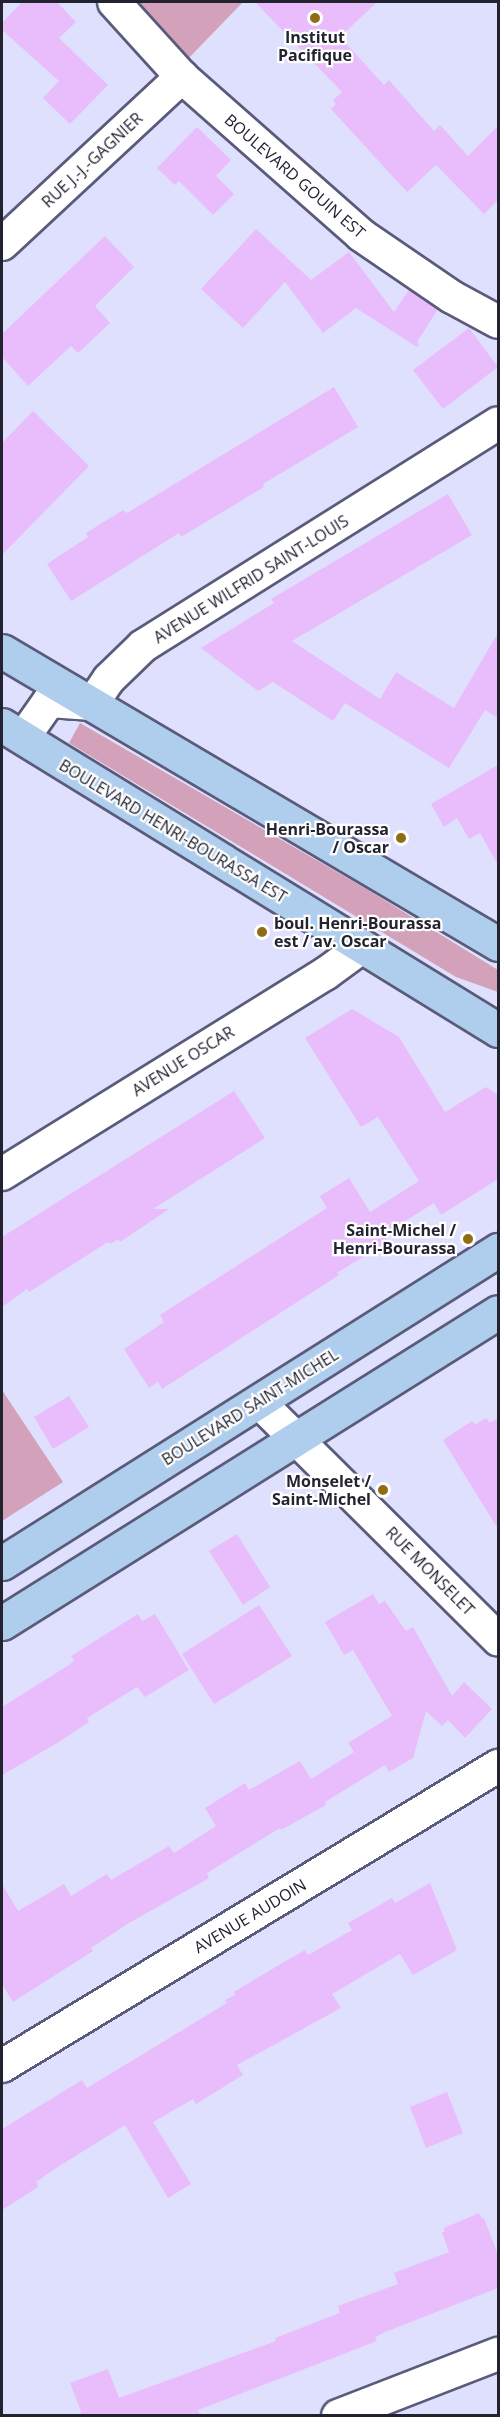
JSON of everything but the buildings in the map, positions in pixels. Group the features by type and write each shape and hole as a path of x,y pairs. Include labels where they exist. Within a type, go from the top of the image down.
{"main road":[{"path":"2,651 498,942"},
{"name":"BOULEVARD HENRI-BOURASSA EST","path":"12,731 498,1030"},
{"name":"BOULEVARD SAINT-MICHEL","path":"2,1563 498,1250"},
{"path":"2,1623 498,1312"}],"street":[{"name":"BOULEVARD GOUIN EST","path":"114,2 182,77 361,235 452,297 498,322"},
{"name":"RUE J.-J.-GAGNIER","path":"2,244 182,77"},
{"name":"AVENUE WILFRID SAINT-LOUIS","path":"92,704 109,679 143,646 498,423"},
{"path":"12,731 49,701 92,704"},
{"name":"AVENUE OSCAR","path":"2,1174 325,974 363,946"},
{"name":"RUE MONSELET","path":"259,1402 498,1639"},
{"name":"AVENUE AUDOIN","path":"2,2066 498,1766"},
{"path":"338,2415 498,2354"}],"shaded area":[{"path":"127,2 243,2 184,63"},
{"path":"80,723 368,890 498,970 498,992 456,977 69,743"},
{"path":"2,1390 63,1482 2,1521"}],"place":[{"name":"Institut Pacifique","path":"315,18"},
{"name":"Henri-Bourassa / Oscar","path":"401,838"},
{"name":"boul. Henri-Bourassa est / av. Oscar","path":"262,932"},
{"name":"Saint-Michel / Henri-Bourassa","path":"468,1239"},
{"name":"Monselet / Saint-Michel","path":"383,1490"}]}
